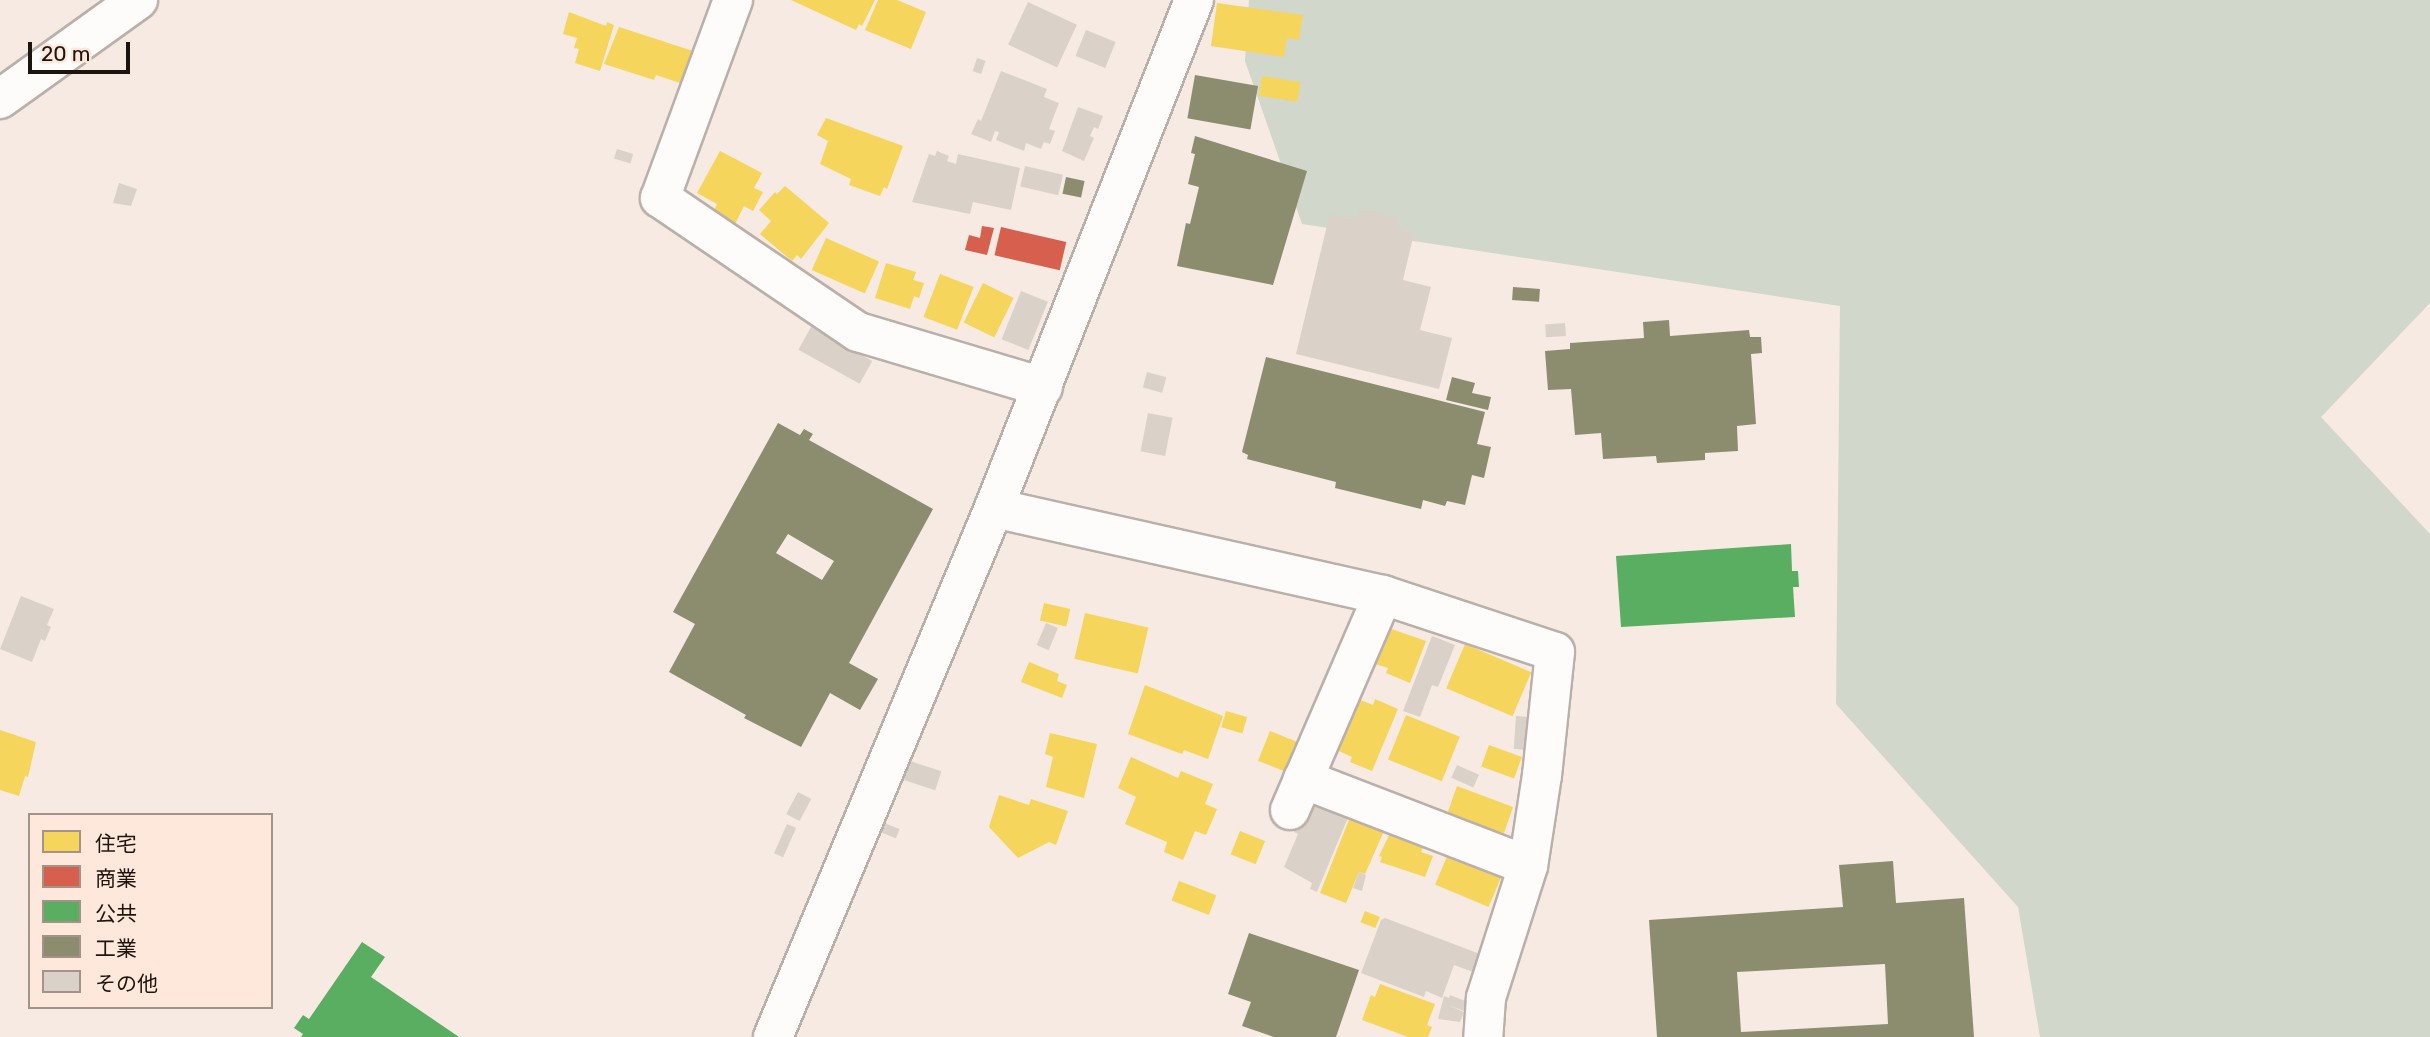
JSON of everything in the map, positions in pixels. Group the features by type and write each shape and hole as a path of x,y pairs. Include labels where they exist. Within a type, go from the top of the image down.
{"main road":[{"path":"0,99 138,0"},
{"path":"733,0 660,198 858,332 1043,387"},
{"path":"773,1037 994,508 1194,0"},
{"path":"994,508 1383,595 1555,652 1542,775 1528,866 1486,998 1483,1037"},
{"path":"1383,595 1297,795 1528,866"}],"shaded area":[{"path":"1249,0 2430,0 2430,303 2321,417 2430,534 2430,1037 2040,1037 2018,907 1836,704 1840,306 1302,224 1245,61"}],"building: 住宅":[{"path":"791,0 875,0 862,26 859,24 856,30"},
{"path":"878,0 897,0 926,12 911,49 865,30"},
{"path":"1217,3 1303,15 1299,40 1287,38 1284,57 1211,46"},
{"path":"569,12 606,26 607,22 614,25 600,71 575,63 579,49 574,48 577,38 563,34"},
{"path":"619,27 693,51 683,84 656,75 654,80 604,64"},
{"path":"1262,76 1301,82 1297,102 1259,96"},
{"path":"826,118 903,146 887,189 884,187 880,196 849,185 851,179 820,164 828,141 817,135"},
{"path":"720,151 762,173 754,188 763,192 753,211 744,206 734,226 712,215 717,204 697,193"},
{"path":"785,186 829,223 801,259 797,255 792,261 760,234 771,221 759,210 775,192 777,194"},
{"path":"826,238 879,262 865,294 812,270"},
{"path":"886,263 916,272 913,280 924,283 919,298 914,296 910,309 875,298"},
{"path":"940,274 974,287 957,330 924,317"},
{"path":"983,283 1014,298 994,337 964,323"},
{"path":"1044,603 1070,609 1066,627 1040,621"},
{"path":"1085,613 1148,628 1138,673 1074,659"},
{"path":"1377,624 1426,641 1410,683 1386,673 1388,668 1365,661"},
{"path":"1465,644 1531,672 1513,716 1446,688"},
{"path":"1029,662 1059,674 1057,681 1067,685 1062,698 1021,682"},
{"path":"1145,685 1223,716 1208,759 1184,750 1182,754 1128,734"},
{"path":"1353,697 1373,705 1375,699 1398,709 1372,771 1350,762 1352,757 1332,748"},
{"path":"1226,711 1247,717 1242,733 1221,727"},
{"path":"1406,715 1460,737 1442,781 1388,760"},
{"path":"0,730 36,742 28,777 25,776 19,796 0,790"},
{"path":"1270,731 1302,744 1290,774 1258,761"},
{"path":"1050,733 1097,744 1084,798 1046,787 1053,757 1045,754"},
{"path":"1489,745 1522,757 1514,779 1481,767"},
{"path":"1131,757 1178,778 1181,771 1213,784 1205,804 1217,809 1206,835 1195,831 1183,860 1164,852 1167,842 1125,824 1136,797 1118,788"},
{"path":"1457,786 1513,807 1504,833 1500,832 1498,839 1445,820"},
{"path":"999,795 1029,805 1031,799 1068,811 1056,845 1049,842 1018,858 989,827"},
{"path":"1350,817 1384,831 1365,874 1359,872 1346,903 1320,893"},
{"path":"1240,831 1265,841 1256,864 1231,854"},
{"path":"1391,831 1425,843 1421,852 1433,856 1425,877 1380,862 1382,857 1379,856"},
{"path":"1448,854 1501,877 1488,907 1435,884"},
{"path":"1179,881 1216,895 1209,915 1171,901"},
{"path":"1365,911 1380,917 1375,928 1361,922"},
{"path":"1380,984 1435,1004 1427,1025 1432,1027 1428,1037 1408,1037 1362,1020 1371,995 1375,997"}],"building: 商業":[{"path":"982,226 994,228 987,255 965,250 969,235 980,238"},
{"path":"1001,227 1066,242 1060,270 994,255"}],"building: 公共":[{"path":"1791,544 1792,571 1798,571 1799,587 1793,587 1795,617 1621,627 1616,556"},
{"path":"362,942 385,957 371,977 459,1037 301,1037 303,1034 294,1028 303,1015 309,1019"}],"building: 工業":[{"path":"1195,75 1258,86 1250,129 1187,118"},
{"path":"1195,136 1307,171 1273,285 1177,266 1186,223 1190,224 1199,187 1188,184 1195,154 1191,153"},
{"path":"1066,177 1085,181 1081,198 1062,194"},
{"path":"1513,287 1540,289 1539,302 1512,300"},
{"path":"1669,320 1670,336 1749,330 1750,337 1761,337 1762,353 1751,354 1756,424 1737,426 1738,451 1705,453 1705,460 1657,463 1656,456 1603,459 1601,433 1575,435 1571,389 1548,390 1545,351 1570,349 1570,343 1644,338 1643,322"},
{"path":"1266,357 1485,412 1477,444 1491,447 1484,478 1472,475 1465,505 1447,501 1445,506 1423,500 1421,509 1335,488 1336,482 1247,459 1248,455 1242,452"},
{"path":"1452,377 1475,383 1472,393 1491,397 1488,410 1446,400"},
{"path":"778,423 800,435 804,429 813,434 809,440 933,509 849,663 878,679 860,710 830,693 801,747 744,718 746,715 669,672 695,624 673,612","holes":["788,534 834,561 822,580 776,553"]},
{"path":"1893,861 1896,903 1964,898 1974,1037 1657,1037 1649,920 1843,907 1839,865","holes":["1885,964 1888,1024 1741,1032 1737,972"]},
{"path":"1249,933 1359,970 1336,1037 1274,1037 1242,1026 1251,1002 1228,994"}],"building: その他":[{"path":"1028,2 1077,25 1057,67 1008,45"},
{"path":"1086,30 1116,42 1105,68 1076,56"},
{"path":"977,58 986,61 981,74 973,71"},
{"path":"1001,71 1047,89 1044,97 1059,103 1049,129 1055,131 1050,144 1044,142 1041,149 1026,143 1024,151 996,140 999,132 995,131 991,142 971,134 978,119 981,121"},
{"path":"1078,107 1103,116 1098,129 1094,127 1090,136 1094,138 1084,161 1062,151"},
{"path":"617,149 633,154 630,164 614,159"},
{"path":"937,151 949,156 947,161 956,164 958,154 1020,168 1011,210 973,202 970,214 912,202 929,154 935,156"},
{"path":"1025,166 1063,175 1058,195 1020,186"},
{"path":"119,183 137,189 131,206 113,203"},
{"path":"1359,208 1399,218 1396,229 1414,233 1403,280 1431,287 1420,330 1452,338 1439,389 1296,354 1330,213 1356,220"},
{"path":"1021,291 1048,302 1028,350 1002,339"},
{"path":"1565,323 1566,336 1546,337 1545,324"},
{"path":"811,327 872,361 860,384 798,350"},
{"path":"1147,372 1166,377 1162,393 1143,387"},
{"path":"1148,413 1173,418 1165,456 1141,451"},
{"path":"21,596 54,609 47,625 51,627 45,641 41,639 32,662 0,649"},
{"path":"1046,623 1058,628 1049,650 1037,645"},
{"path":"1432,636 1455,645 1438,687 1432,685 1420,717 1403,711"},
{"path":"1516,716 1529,717 1527,750 1514,749"},
{"path":"910,761 941,771 935,790 904,780"},
{"path":"1457,765 1479,775 1473,788 1451,778"},
{"path":"798,792 811,799 800,821 786,814"},
{"path":"1299,795 1352,808 1317,892 1310,889 1312,883 1284,867 1298,834 1294,832 1299,819"},
{"path":"879,821 900,829 896,838 875,830"},
{"path":"787,824 796,828 783,857 774,853"},
{"path":"1359,872 1366,875 1362,891 1353,888"},
{"path":"1385,918 1480,954 1473,972 1454,965 1442,998 1426,991 1424,997 1361,973 1381,920"},
{"path":"1450,995 1468,1002 1464,1011 1448,1005 1464,1012 1460,1022 1438,1019 1444,996 1449,998"}]}
